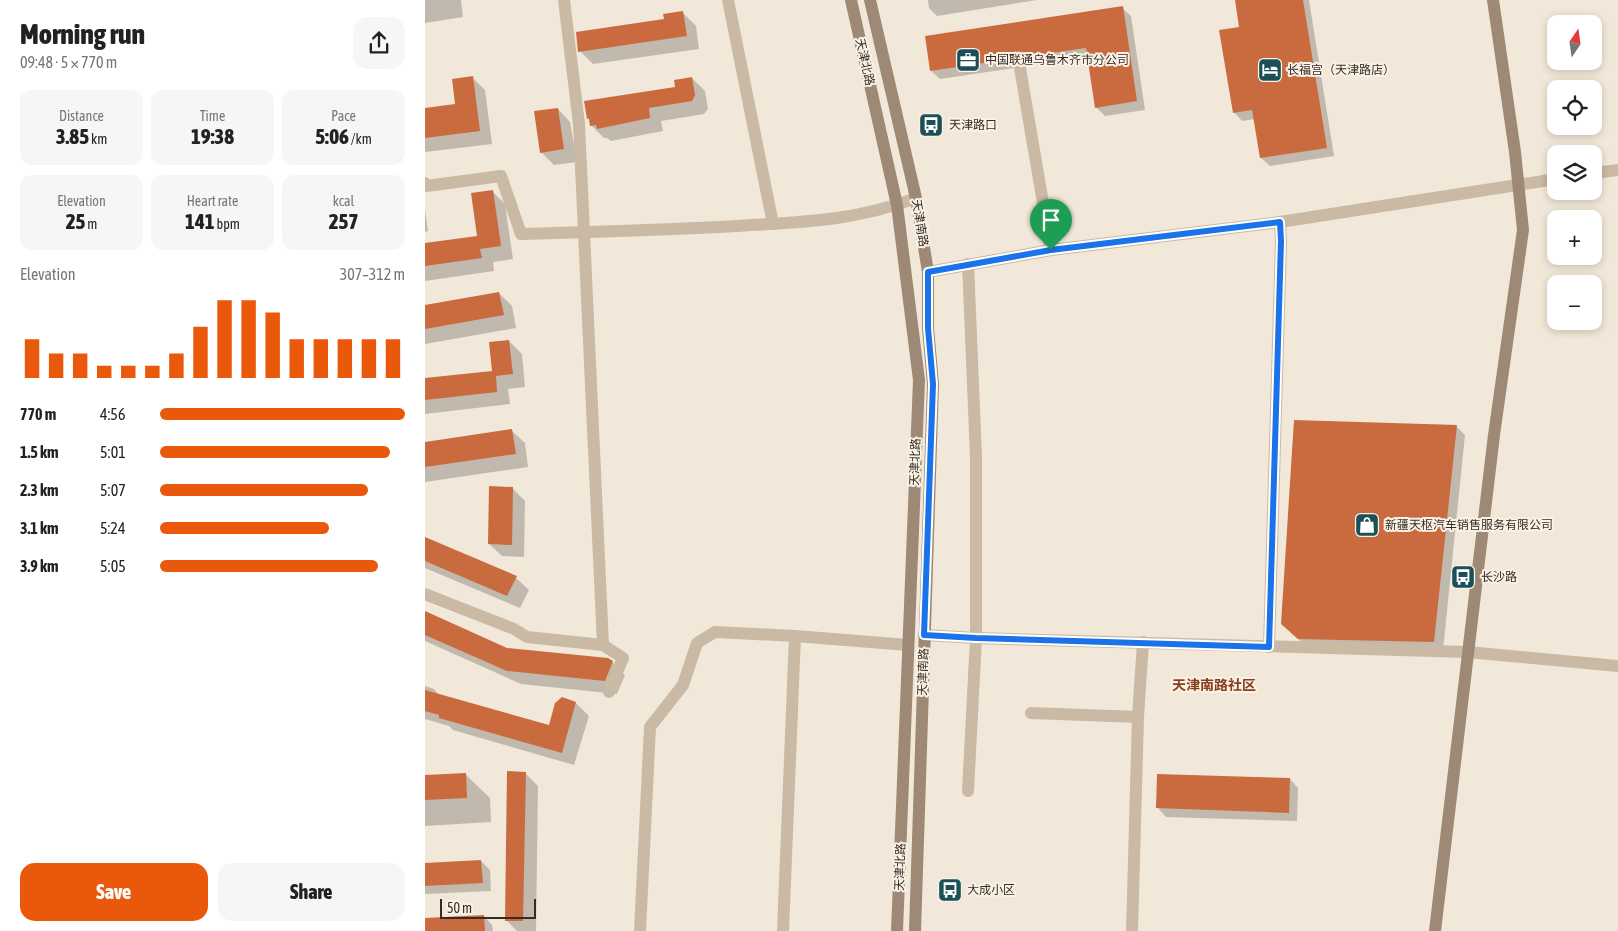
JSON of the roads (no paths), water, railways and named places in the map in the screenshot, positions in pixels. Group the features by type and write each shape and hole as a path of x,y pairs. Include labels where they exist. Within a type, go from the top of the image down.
{"street":[{"path":"564,0 579,124 603,645"},
{"path":"728,0 773,224"},
{"name":"天津北路","path":"851,0 897,205 919,380 897,931"},
{"name":"天津南路","path":"870,0 916,198 928,272 928,328 933,384 915,931"},
{"path":"1435,931 1467,652 1523,230 1515,152 1493,0"},
{"path":"1020,68 1051,250"},
{"path":"1602,172 1618,170"},
{"path":"425,183 426,186 501,176 521,234 837,220 897,205 916,198"},
{"path":"928,272 1051,250 1280,222 1547,181"},
{"path":"1269,647 1280,222"},
{"path":"967,264 976,458 976,638 968,791"},
{"path":"425,594 514,629 527,637 603,645 623,658 609,692"},
{"path":"640,931 650,727 683,685 697,643 715,632 908,645"},
{"path":"924,635 1467,652 1618,666"},
{"path":"783,931 795,636"},
{"path":"1132,931 1143,642"},
{"path":"1031,713 1139,717"}],"place":[{"name":"中国联通乌鲁木齐市分公司","path":"968,60"},
{"name":"长福宫（天津路店）","path":"1270,70"},
{"name":"天津路口","path":"931,125"},
{"name":"新疆天枢汽车销售服务有限公司","path":"1367,525"},
{"name":"长沙路","path":"1463,577"},
{"name":"大成小区","path":"950,890"}],"district":[{"name":"天津南路社区","path":"1214,685"}]}
